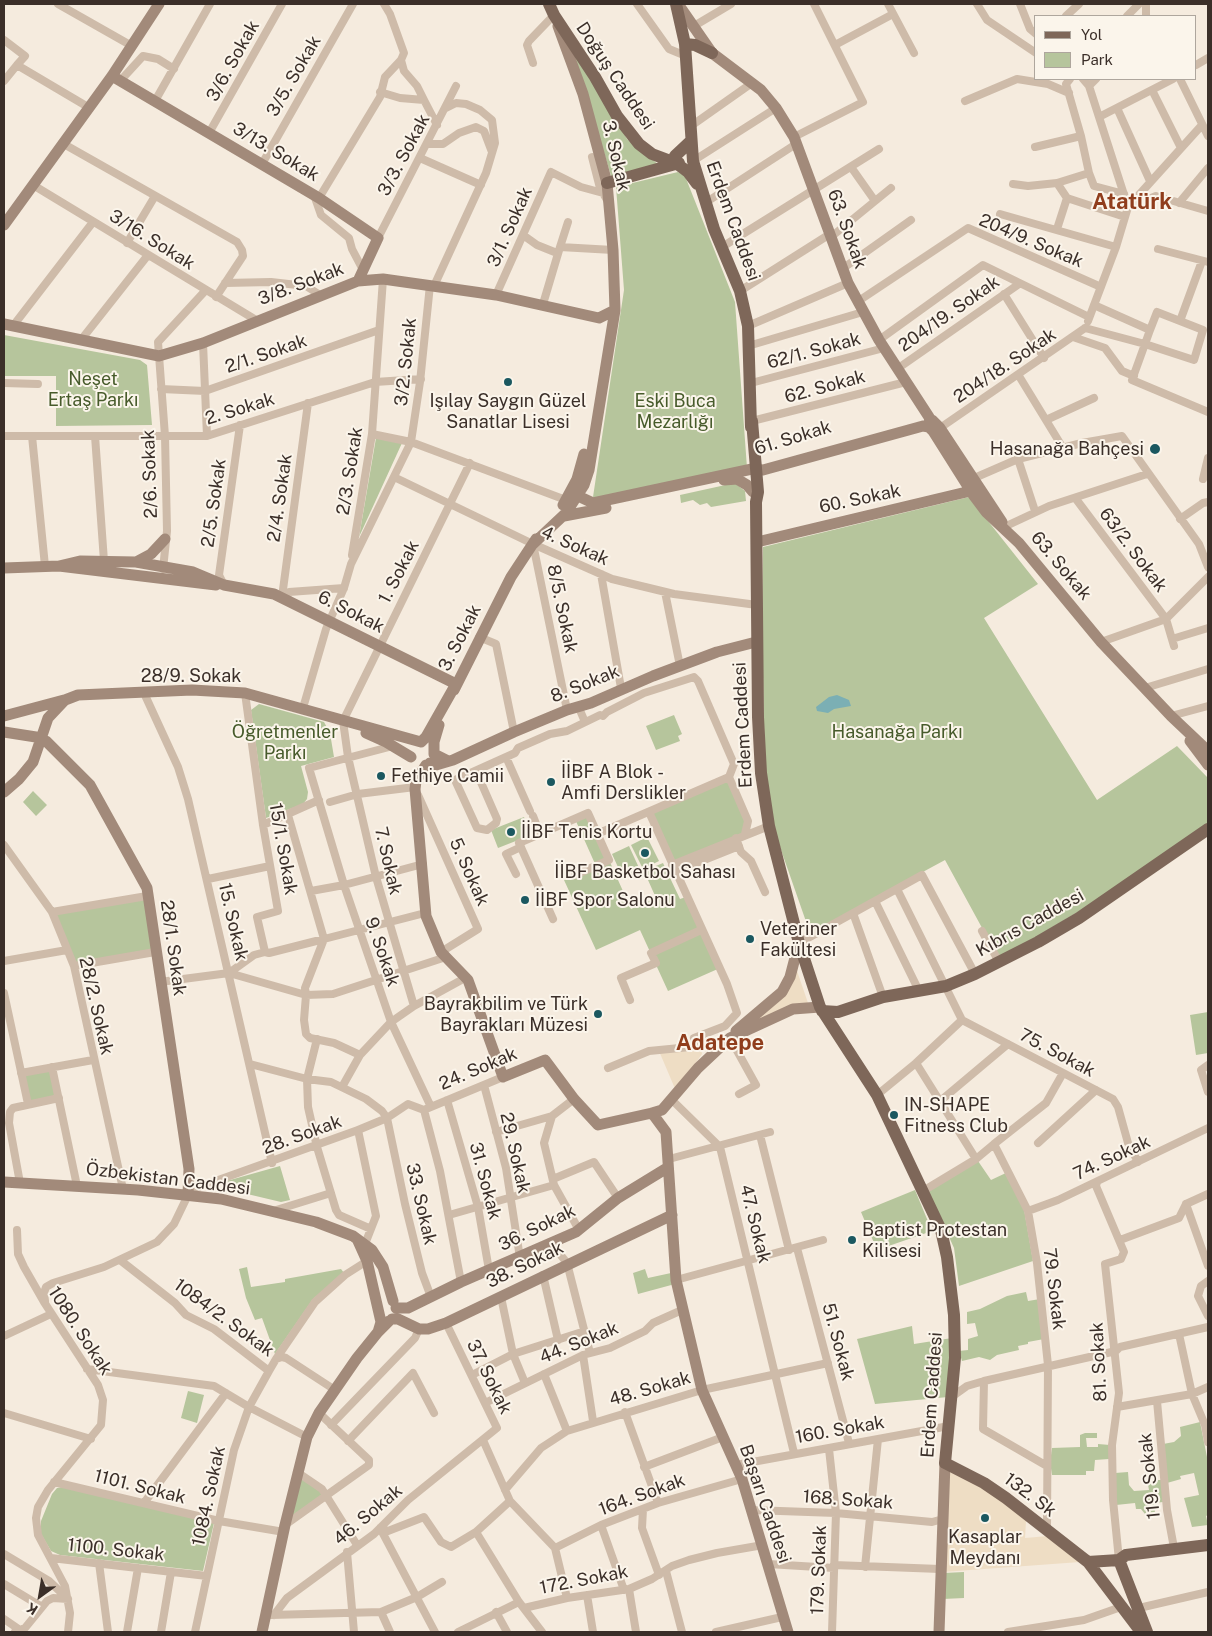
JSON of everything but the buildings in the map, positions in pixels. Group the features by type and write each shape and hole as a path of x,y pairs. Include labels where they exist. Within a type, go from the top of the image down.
{"main road":[{"path":"4,225 88,107 116,78 132,46 159,4"},
{"name":"Erdem Caddesi","path":"677,4 686,50 693,161 704,200 740,291 748,326 752,421 758,492 754,497 757,542 756,642 761,773 769,826 797,948 819,1009 877,1095 941,1230 947,1257 954,1315 954,1378 945,1463 939,1632"},
{"name":"63. Sokak","path":"677,4 712,53 761,90 776,108 795,141 814,188 842,269 860,307 931,426 974,487 999,515 1004,527 1102,642 1171,716 1208,751"},
{"name":"Doğuş Caddesi","path":"551,10 595,76 617,116 639,144 652,154 676,163 695,180 704,200"},
{"name":"3. Sokak","path":"533,544 564,516 578,496 589,470 616,310 613,250 605,192 583,94 551,10"},
{"path":"686,50 696,45 712,53"},
{"name":"3/13. Sokak","path":"116,78 317,196 378,238"},
{"path":"676,163 675,156 691,141"},
{"path":"605,192 676,163 693,161"},
{"path":"361,275 378,238"},
{"name":"3/8. Sokak","path":"8,325 159,356 203,343 320,295 361,275 496,294 599,318 616,310"},
{"name":"3. Sokak","path":"421,742 426,737 456,684 512,577 533,544 566,500 582,467 606,329 616,310"},
{"name":"61. Sokak","path":"578,496 593,504 931,426"},
{"path":"564,516 590,512 731,478 743,482 754,497"},
{"name":"60. Sokak","path":"757,542 974,487"},
{"path":"566,500 571,496 578,496"},
{"path":"136,562 151,554 166,535"},
{"name":"6. Sokak","path":"59,566 80,561 136,562 166,566 193,572 224,585 284,598 456,684"},
{"name":"6. Sokak","path":"4,568 59,566 165,578 212,586 224,585"},
{"name":"8. Sokak","path":"430,760 436,765 448,761 514,732 591,703 621,688 717,652 756,642"},
{"name":"3. Sokak","path":"415,788 416,781 430,760 436,734 456,684"},
{"name":"28/9. Sokak","path":"4,716 78,696 192,690 245,693 421,742"},
{"path":"4,792 19,779 33,762 48,718 65,700"},
{"name":"63. Sokak","path":"1171,716 1208,765"},
{"name":"28/9. Sokak","path":"342,721 394,746 411,757"},
{"path":"4,732 41,739"},
{"name":"28/1. Sokak","path":"41,739 90,785 147,888 155,952 189,1169 188,1196"},
{"path":"421,742 428,744 430,760 418,765 411,757 411,749 421,742"},
{"path":"415,788 423,864 425,913 444,955 468,980 503,1077"},
{"name":"Kıbrıs Caddesi","path":"819,1009 838,1012 883,997 946,986 975,974 1038,942 1079,918 1131,885 1208,830"},
{"path":"574,1099 598,1125 662,1110 698,1068 725,1041 782,992 790,977 797,948"},
{"path":"725,1041 781,1014 819,1009"},
{"name":"24. Sokak","path":"503,1077 545,1060 574,1099"},
{"path":"652,1113 666,1132 668,1164"},
{"name":"36. Sokak","path":"387,1316 414,1306 430,1296 520,1258 579,1230 618,1198 668,1164"},
{"name":"Başarı Caddesi","path":"668,1164 676,1280 702,1390 742,1479 788,1632"},
{"name":"Özbekistan Caddesi","path":"4,1182 123,1189 221,1199 274,1211 354,1236 365,1244 383,1267 387,1316"},
{"name":"38. Sokak","path":"420,1329 428,1329 446,1323 567,1263 672,1215"},
{"path":"354,1236 363,1248 387,1316"},
{"path":"387,1316 420,1329"},
{"path":"262,1632 270,1615 284,1528 307,1438 319,1413 387,1316"},
{"name":"132. Sk","path":"945,1463 984,1483 1096,1565 1111,1592 1141,1632"},
{"path":"1096,1565 1119,1560 1126,1555 1208,1545"},
{"path":"1119,1560 1147,1632"},
{"path":"1111,1592 1120,1590 1127,1582"}],"street":[{"path":"58,4 132,46"},
{"path":"156,101 210,4"},
{"name":"3/6. Sokak","path":"210,133 282,4"},
{"name":"3/5. Sokak","path":"262,164 353,4"},
{"path":"361,275 349,238 321,215 317,196 380,94 388,73 401,60 404,53 390,14 384,4"},
{"path":"637,4 669,49 686,50"},
{"path":"694,26 731,4"},
{"path":"704,200 795,141 863,102 814,4"},
{"path":"888,4 914,53"},
{"path":"977,4 988,20 1034,52"},
{"path":"1020,4 1030,29 1034,32"},
{"path":"1067,15 1079,4"},
{"path":"1129,15 1139,4"},
{"path":"533,63 527,45 551,10"},
{"path":"834,45 893,14"},
{"path":"4,40 25,56 4,81"},
{"path":"116,78 143,56 158,59 174,68"},
{"path":"1197,64 1208,58"},
{"path":"401,60 404,71 417,86 437,126"},
{"path":"17,65 88,107"},
{"path":"965,101 1018,79 1048,84 1069,93"},
{"path":"1069,80 1066,84 1094,186 1124,194"},
{"path":"1084,80 1089,86 1100,117 1128,207"},
{"path":"1089,86 1095,80"},
{"path":"1100,117 1171,80"},
{"path":"1181,80 1206,130 1181,148 1128,207 1116,248 1085,328 1145,344 1194,360 1203,330 1156,312 1150,330 1145,344 1134,376 1132,380 1208,412"},
{"path":"691,126 752,83"},
{"name":"3/3. Sokak","path":"378,238 456,86"},
{"path":"1152,90 1181,148"},
{"path":"380,94 424,100"},
{"name":"3/2. Sokak","path":"411,442 421,379 432,286 481,186 496,143 492,120 480,110 466,104 456,103 446,108"},
{"path":"693,161 776,108"},
{"path":"1117,108 1150,181"},
{"path":"427,144 443,144 459,133 476,127 484,131 493,155"},
{"path":"1035,147 1081,136"},
{"path":"62,143 237,242 242,250 242,256 216,297"},
{"path":"722,247 879,149"},
{"path":"592,157 605,192"},
{"path":"420,158 481,186"},
{"path":"851,167 875,201"},
{"path":"1179,203 1208,168"},
{"name":"3/1. Sokak","path":"496,294 551,172 577,185 605,192"},
{"path":"1013,184 1028,186 1058,183 1089,173"},
{"path":"1058,183 1067,198 1125,217"},
{"name":"3/16. Sokak","path":"33,184 205,291 256,320"},
{"path":"740,291 830,235 891,188"},
{"path":"127,243 155,196"},
{"path":"1128,207 1156,196 1208,211"},
{"path":"1058,229 1067,198"},
{"path":"1000,214 1058,229 1116,248"},
{"path":"842,269 911,220"},
{"path":"8,325 94,222"},
{"path":"543,304 568,222"},
{"name":"204/9. Sokak","path":"860,307 951,238 968,228 1101,287"},
{"path":"523,235 537,245 558,250 613,250"},
{"path":"1158,249 1205,261 1180,321"},
{"path":"81,340 148,255"},
{"path":"882,344 983,265 1089,317"},
{"name":"2/3. Sokak","path":"303,708 329,622 344,588 351,564 372,434 383,279"},
{"path":"226,283 271,282 306,286 320,295"},
{"path":"748,326 848,283"},
{"name":"204/19. Sokak","path":"897,369 1019,284"},
{"name":"2/6. Sokak","path":"165,578 165,436 158,342 205,291"},
{"path":"1004,294 1044,358"},
{"path":"1094,305 1150,330"},
{"path":"748,346 860,307"},
{"name":"204/18. Sokak","path":"931,426 1019,376 1085,328"},
{"name":"2/1. Sokak","path":"161,389 205,391 379,330"},
{"path":"1073,337 1105,348 1122,371 1134,376"},
{"path":"203,343 207,436"},
{"name":"62/1. Sokak","path":"751,383 882,344"},
{"path":"1019,376 1062,448"},
{"name":"2. Sokak","path":"4,436 207,436 375,382 421,379"},
{"name":"62. Sokak","path":"752,421 906,382"},
{"path":"4,383 38,384"},
{"path":"1046,420 1094,398"},
{"name":"2/4. Sokak","path":"284,598 308,403"},
{"name":"2/5. Sokak","path":"224,585 219,575 240,425"},
{"path":"372,434 411,442 566,500"},
{"path":"32,436 45,566"},
{"path":"95,436 104,561"},
{"path":"974,487 1018,459 1122,436 1147,474 1199,544 1208,568"},
{"name":"2/3. Sokak","path":"351,564 411,442"},
{"path":"1203,480 1208,458"},
{"path":"1018,459 1035,512"},
{"name":"1. Sokak","path":"342,721 470,463"},
{"path":"1004,527 1035,512 1147,474"},
{"name":"4. Sokak","path":"394,477 533,544 601,574 642,588 757,605"},
{"name":"63/2. Sokak","path":"1076,499 1166,619"},
{"path":"1180,519 1208,502"},
{"name":"8/5. Sokak","path":"533,544 573,709 585,722"},
{"path":"601,574 621,688"},
{"path":"1102,642 1166,619 1208,577"},
{"path":"284,598 290,592 344,588"},
{"path":"665,592 680,666"},
{"path":"1166,619 1173,642 1208,628"},
{"path":"479,637 496,644 514,732"},
{"path":"1145,688 1208,669"},
{"path":"476,771 497,819 496,823 487,830 477,828 455,780 516,753 518,748 550,734 567,731 644,694 694,677 698,681 734,764 729,778 748,821 745,834"},
{"name":"15. Sokak","path":"144,693 178,767 188,799 272,1163"},
{"name":"15/1. Sokak","path":"245,693 263,825 278,911 257,916 265,952"},
{"path":"591,703 601,715"},
{"path":"1171,716 1208,706"},
{"name":"7. Sokak","path":"342,721 348,757 376,878 414,1006"},
{"name":"9. Sokak","path":"394,746 309,768 359,932 391,1022 427,1109 461,1282"},
{"path":"506,757 540,834"},
{"path":"597,834 729,778"},
{"path":"330,802 358,794 415,788"},
{"name":"5. Sokak","path":"415,788 478,928 444,955"},
{"path":"263,825 319,800"},
{"path":"649,812 727,984 737,1013 725,1026 694,1038"},
{"path":"553,919 519,843 588,813 609,860 576,875"},
{"path":"288,815 324,939 307,978 304,1030 310,1038 334,1043 360,1055"},
{"path":"684,868 737,842 745,834 769,826"},
{"path":"672,865 737,842"},
{"path":"737,842 742,852 751,861 765,892"},
{"name":"28/2. Sokak","path":"4,845 26,873 52,912 74,966 93,1060 123,1189"},
{"path":"516,874 506,854 521,847"},
{"path":"310,891 376,878 423,864"},
{"path":"208,879 270,866"},
{"path":"797,948 853,912 922,875 975,974"},
{"path":"877,1095 916,1063 962,1020 896,889"},
{"path":"52,912 147,896"},
{"path":"875,901 920,991"},
{"path":"853,912 883,997"},
{"path":"229,973 254,955 359,932 425,913"},
{"path":"630,1000 621,978 656,963 651,953 701,930"},
{"path":"982,931 999,962"},
{"path":"4,961 67,950"},
{"path":"74,966 155,952"},
{"path":"160,982 229,973 306,995 333,994 444,955"},
{"path":"342,1087 360,1055 391,1022 414,1006 465,978"},
{"path":"4,993 28,1104"},
{"name":"75. Sokak","path":"962,1020 1096,1090 1116,1103 1128,1143 1138,1162"},
{"path":"317,1039 306,1079 308,1107 317,1147 339,1215 371,1229"},
{"path":"608,1068 648,1051 725,1041 756,1085 739,1094"},
{"path":"939,1102 1008,1044"},
{"path":"21,1073 93,1060"},
{"path":"916,1063 976,1159"},
{"path":"250,1064 306,1079 331,1082 373,1104 386,1118"},
{"path":"1208,1064 1201,1070 1208,1092"},
{"path":"52,1067 77,1186"},
{"path":"923,1191 976,1159 1046,1103 1062,1073"},
{"name":"24. Sokak","path":"427,1109 503,1077"},
{"name":"29. Sokak","path":"484,1085 506,1168 520,1258"},
{"path":"1038,1143 1096,1090"},
{"path":"20,1182 8,1117 13,1108 59,1098"},
{"path":"496,1132 552,1116 574,1099"},
{"name":"31. Sokak","path":"447,1100 478,1207 489,1270"},
{"path":"672,1100 720,1147"},
{"name":"28. Sokak","path":"188,1196 196,1188 317,1147 358,1130 386,1118 408,1104 427,1109"},
{"path":"552,1116 544,1143 554,1182 579,1230"},
{"name":"33. Sokak","path":"386,1118 422,1273 430,1296"},
{"name":"74. Sokak","path":"1028,1211 1097,1182 1208,1128"},
{"path":"358,1130 376,1216 365,1244"},
{"path":"668,1164 770,1132"},
{"name":"51. Sokak","path":"760,1136 828,1363 849,1443"},
{"name":"79. Sokak","path":"994,1144 1028,1211 1036,1263 1048,1365 1047,1530"},
{"name":"47. Sokak","path":"720,1147 794,1453"},
{"path":"449,1215 510,1199 554,1182 594,1162 618,1198"},
{"path":"1097,1182 1096,1186 1120,1240 1179,1218 1186,1204 1208,1194"},
{"path":"274,1211 331,1194"},
{"path":"46,1306 44,1293 46,1287 53,1282 104,1267 148,1247 165,1235 174,1224 188,1196"},
{"path":"1186,1204 1208,1266"},
{"name":"1080. Sokak","path":"17,1230 18,1254 46,1306 102,1392 104,1400 101,1425 54,1482 38,1507 36,1518 38,1534 63,1580 68,1599 68,1632"},
{"path":"676,1280 823,1240"},
{"name":"81. Sokak","path":"1119,1560 1113,1500 1112,1445 1119,1393 1116,1351 1105,1264 1123,1257 1124,1249 1120,1240"},
{"path":"551,1243 567,1263 585,1331 593,1421"},
{"name":"1084/2. Sokak","path":"120,1260 175,1303 186,1314 214,1329 269,1371 276,1359 282,1356 335,1390"},
{"path":"276,1359 315,1302 345,1275 367,1261"},
{"path":"543,1275 558,1340"},
{"path":"1208,1281 1202,1286 1198,1296 1208,1316"},
{"path":"500,1297 514,1354 525,1383"},
{"name":"44. Sokak","path":"485,1403 586,1354 610,1348 645,1331 653,1323 682,1310"},
{"path":"4,1336 51,1314"},
{"name":"37. Sokak","path":"446,1323 496,1428 483,1440"},
{"path":"953,1396 968,1386 984,1381 1116,1351 1120,1347 1208,1327"},
{"path":"331,1425 415,1338 420,1329"},
{"path":"472,1375 514,1354 585,1331"},
{"path":"1179,1334 1192,1394 1205,1425 1208,1442"},
{"name":"48. Sokak","path":"504,1490 542,1448 567,1431 593,1421 702,1390 828,1363"},
{"path":"87,1369 214,1386 307,1438"},
{"name":"1084. Sokak","path":"195,1632 234,1450 249,1407 269,1371"},
{"path":"348,1441 413,1372 434,1414"},
{"path":"544,1374 567,1431"},
{"path":"954,1378 968,1386"},
{"path":"984,1381 983,1429 1047,1466"},
{"path":"1117,1407 1192,1394 1208,1387"},
{"path":"144,1503 226,1393"},
{"name":"119. Sokak","path":"1157,1400 1167,1510 1174,1548"},
{"path":"625,1412 658,1503"},
{"path":"284,1528 368,1465 369,1460 319,1413"},
{"path":"4,1414 91,1439"},
{"name":"160. Sokak","path":"736,1465 949,1426"},
{"path":"644,1467 724,1437"},
{"path":"865,1567 878,1439"},
{"path":"483,1440 510,1501 555,1548 567,1598"},
{"name":"46. Sokak","path":"270,1615 287,1598 380,1528 408,1500 483,1440"},
{"name":"179. Sokak","path":"829,1449 836,1513 832,1632"},
{"path":"297,1472 322,1489 357,1545"},
{"name":"164. Sokak","path":"555,1548 601,1525 658,1503 742,1479"},
{"name":"1101. Sokak","path":"54,1482 219,1521 284,1528"},
{"path":"380,1528 388,1531 424,1517 441,1542 451,1547 476,1532 510,1501"},
{"path":"643,1509 642,1528 662,1573 682,1632"},
{"name":"168. Sokak","path":"752,1510 836,1513 926,1522 942,1519"},
{"path":"601,1525 626,1590 636,1632"},
{"path":"380,1528 435,1632"},
{"path":"476,1532 522,1605 542,1632"},
{"name":"172. Sokak","path":"458,1632 496,1612 522,1605 626,1590 680,1563 717,1553 763,1546"},
{"path":"347,1552 354,1632"},
{"path":"4,1554 49,1581 68,1599"},
{"name":"1100. Sokak","path":"51,1558 207,1576"},
{"path":"99,1564 108,1632"},
{"path":"768,1564 940,1570"},
{"path":"127,1632 138,1568"},
{"path":"161,1632 171,1572"},
{"path":"270,1615 381,1612 417,1597 442,1582"},
{"path":"4,1584 42,1607"},
{"path":"1139,1608 1208,1592"},
{"path":"587,1595 592,1632"},
{"path":"4,1619 18,1631 25,1628 42,1607 53,1598 68,1599"},
{"path":"1010,1632 1084,1620 1122,1607"},
{"path":"381,1612 390,1632"},
{"path":"496,1612 507,1632"},
{"path":"716,1632 782,1617"}],"green space":[{"path":"574,54 600,90 627,139 659,165 612,179"},
{"name":"Eski Buca Mezarlığı","path":"678,172 685,176 735,302 747,468 599,498 593,497 624,290 616,187"},
{"name":"Neşet Ertaş Parkı","path":"4,335 140,360 147,365 152,425 56,426 56,376 4,376"},
{"path":"376,438 402,443 359,537"},
{"path":"736,484 745,491 746,501 711,507 707,503 700,505 693,500 681,503 680,495"},
{"name":"Hasanağa Parkı","path":"969,497 1038,584 984,618 1097,800 1177,746 1208,778 1208,825 1133,879 999,959 945,860 810,933 772,824 765,772 762,628 763,547"},
{"name":"Öğretmenler Parkı","path":"259,704 324,722 330,733 334,757 301,766 308,792 307,799 303,804 266,818 251,710"},
{"path":"674,715 682,734 678,736 680,741 656,750 646,726"},
{"path":"729,777 748,821 745,834 672,865 649,812"},
{"path":"33,791 47,805 36,816 23,802"},
{"path":"588,813 631,909 656,898 644,871 663,863 680,899 686,897 720,968 668,991 640,930 596,950 564,880 596,866 575,819"},
{"name":"İİBF Tenis Kortu","path":"524,817 531,835 498,848 491,830"},
{"name":"İİBF Basketbol Sahası","path":"647,837 659,861 643,869 631,845"},
{"path":"629,846 640,870 623,878 612,854"},
{"path":"147,896 155,952 74,966 52,912"},
{"path":"1208,1012 1208,1053 1196,1055 1190,1015"},
{"path":"52,1067 59,1098 28,1104 21,1073"},
{"path":"978,1161 991,1180 1008,1172 1024,1209 1033,1261 959,1286 954,1248 928,1190"},
{"path":"280,1166 290,1200 281,1202 222,1188 223,1182"},
{"path":"915,1190 932,1231 877,1250 861,1212"},
{"path":"247,1267 251,1287 285,1282 285,1279 341,1269 344,1273 313,1299 275,1354 262,1318 255,1320 246,1298 239,1269"},
{"path":"645,1269 648,1278 671,1273 675,1284 638,1294 633,1273"},
{"path":"1026,1292 1028,1301 1040,1299 1044,1339 1028,1342 1028,1344 1018,1346 1019,1350 997,1355 990,1360 979,1357 962,1361 959,1351 968,1350 968,1339 978,1336 975,1323 967,1324 967,1312 980,1309 1007,1296"},
{"path":"912,1326 914,1344 952,1338 948,1397 875,1404 857,1339"},
{"path":"188,1391 204,1395 197,1423 181,1418"},
{"path":"1200,1422 1208,1462 1208,1515 1206,1516 1208,1525 1192,1527 1184,1498 1199,1495 1194,1473 1180,1476 1181,1479 1167,1483 1163,1444 1174,1442 1181,1436 1180,1427"},
{"path":"1097,1433 1097,1438 1086,1438 1087,1447 1098,1447 1098,1444 1110,1445 1109,1459 1095,1460 1094,1471 1086,1471 1086,1475 1052,1475 1050,1462 1052,1448 1080,1447 1080,1435"},
{"path":"1149,1468 1151,1480 1161,1480 1163,1502 1154,1503 1155,1512 1145,1514 1141,1509 1136,1509 1135,1503 1116,1505 1115,1473 1128,1472 1129,1485 1134,1491 1149,1490 1145,1469"},
{"path":"300,1477 321,1491 323,1495 290,1518"},
{"path":"62,1487 214,1523 203,1571 60,1555 51,1551 41,1534 41,1521 52,1494 57,1488"},
{"path":"964,1572 964,1598 943,1599 944,1573"}],"shaded area":[{"path":"795,965 808,1003 753,1022 776,1003"},
{"path":"701,1049 702,1054 676,1091 659,1051"},
{"name":"Kasaplar Meydanı","path":"950,1469 981,1483 1026,1521 1025,1538 1048,1536 1080,1562 943,1572"}],"water":[{"path":"837,695 849,700 851,706 834,709 828,713 817,711 816,707 829,697"}],"place":[{"name":"Işılay Saygın Güzel Sanatlar Lisesi","path":"508,382"},
{"name":"Hasanağa Bahçesi","path":"1155,449"},
{"name":"Fethiye Camii","path":"381,776"},
{"name":"İİBF A Blok - Amfi Derslikler","path":"551,782"},
{"name":"İİBF Tenis Kortu","path":"511,832"},
{"name":"İİBF Basketbol Sahası","path":"645,853"},
{"name":"İİBF Spor Salonu","path":"525,900"},
{"name":"Veteriner Fakültesi","path":"750,939"},
{"name":"Bayrakbilim ve Türk Bayrakları Müzesi","path":"598,1014"},
{"name":"IN-SHAPE Fitness Club","path":"894,1115"},
{"name":"Baptist Protestan Kilisesi","path":"852,1240"},
{"name":"Kasaplar Meydanı","path":"985,1518"}],"district":[{"name":"Atatürk","path":"1132,202"},
{"name":"Adatepe","path":"720,1043"}]}
